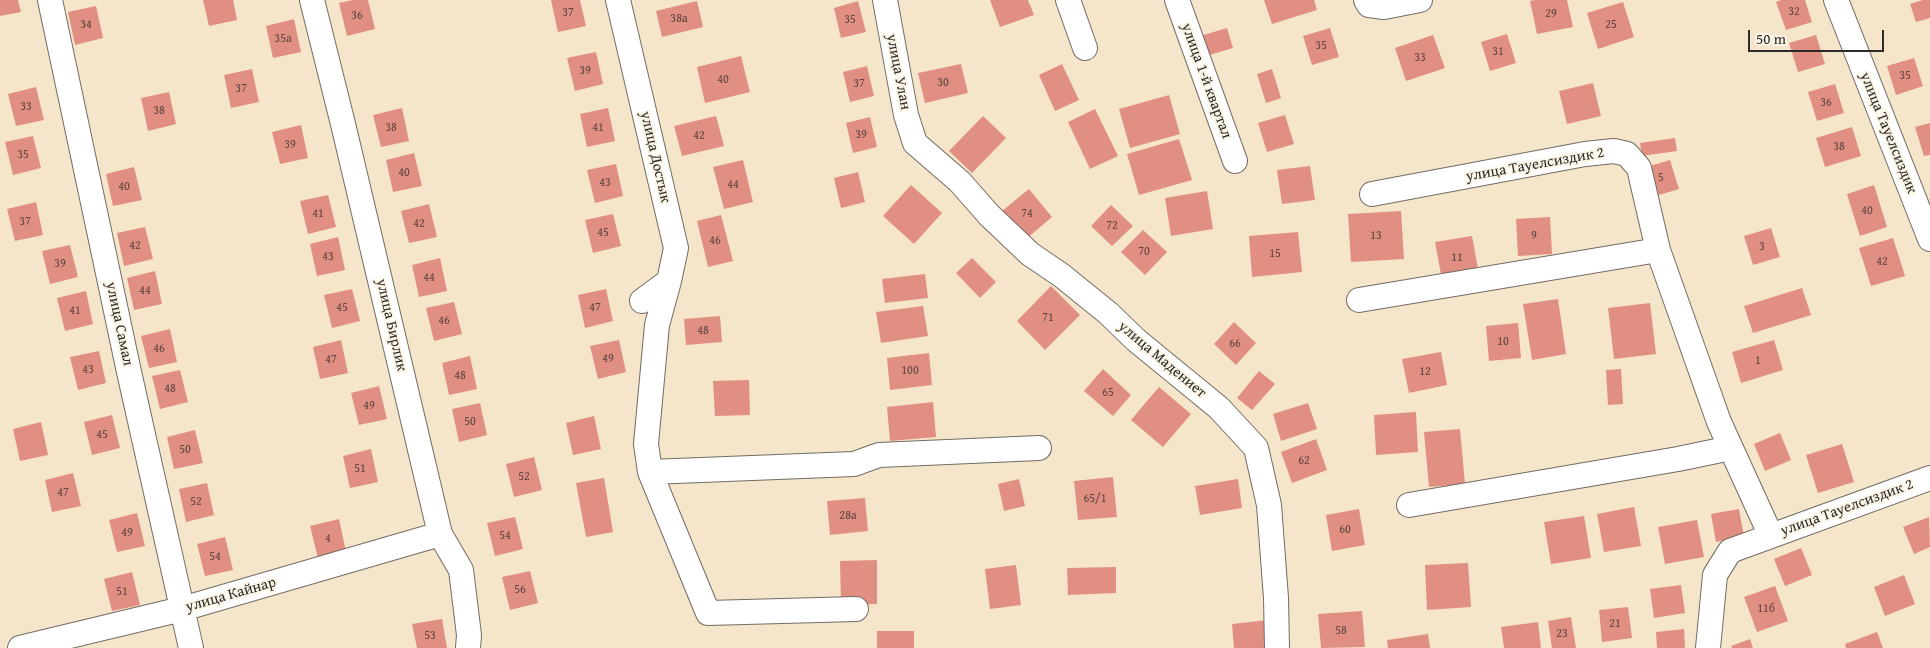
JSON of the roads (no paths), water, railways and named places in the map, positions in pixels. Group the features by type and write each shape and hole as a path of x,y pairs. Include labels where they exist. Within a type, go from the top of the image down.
{"street":[{"name":"улица Самал","path":"50,0 129,372 191,648"},
{"name":"улица Бирлик","path":"312,0 440,534 461,570 469,635 468,648"},
{"name":"улица Достык","path":"618,0 676,248 658,325 646,444 650,472 708,613 856,609"},
{"name":"улица Улан","path":"885,0 906,115 914,143"},
{"path":"1068,0 1085,48"},
{"name":"улица 1-й квартал","path":"1177,0 1235,161"},
{"path":"1366,0 1369,5 1384,7 1420,0"},
{"name":"улица Тауелсиздик","path":"1836,0 1930,239"},
{"name":"улица Мадениет","path":"914,143 960,182 989,215 1030,254 1061,275 1108,313 1136,340 1219,408 1256,448 1269,505 1276,598 1277,648"},
{"name":"улица Тауелсиздик 2","path":"1372,194 1585,154 1614,151 1627,154 1638,168 1658,250 1719,422 1771,536 1930,478"},
{"path":"1359,300 1658,250"},
{"path":"642,301 669,281"},
{"path":"650,472 854,464 879,455 1039,448"},
{"path":"1409,505 1678,459 1731,448"},
{"name":"улица Кайнар","path":"20,648 182,609 440,534"},
{"path":"1708,648 1715,575 1730,552 1771,536"}]}
